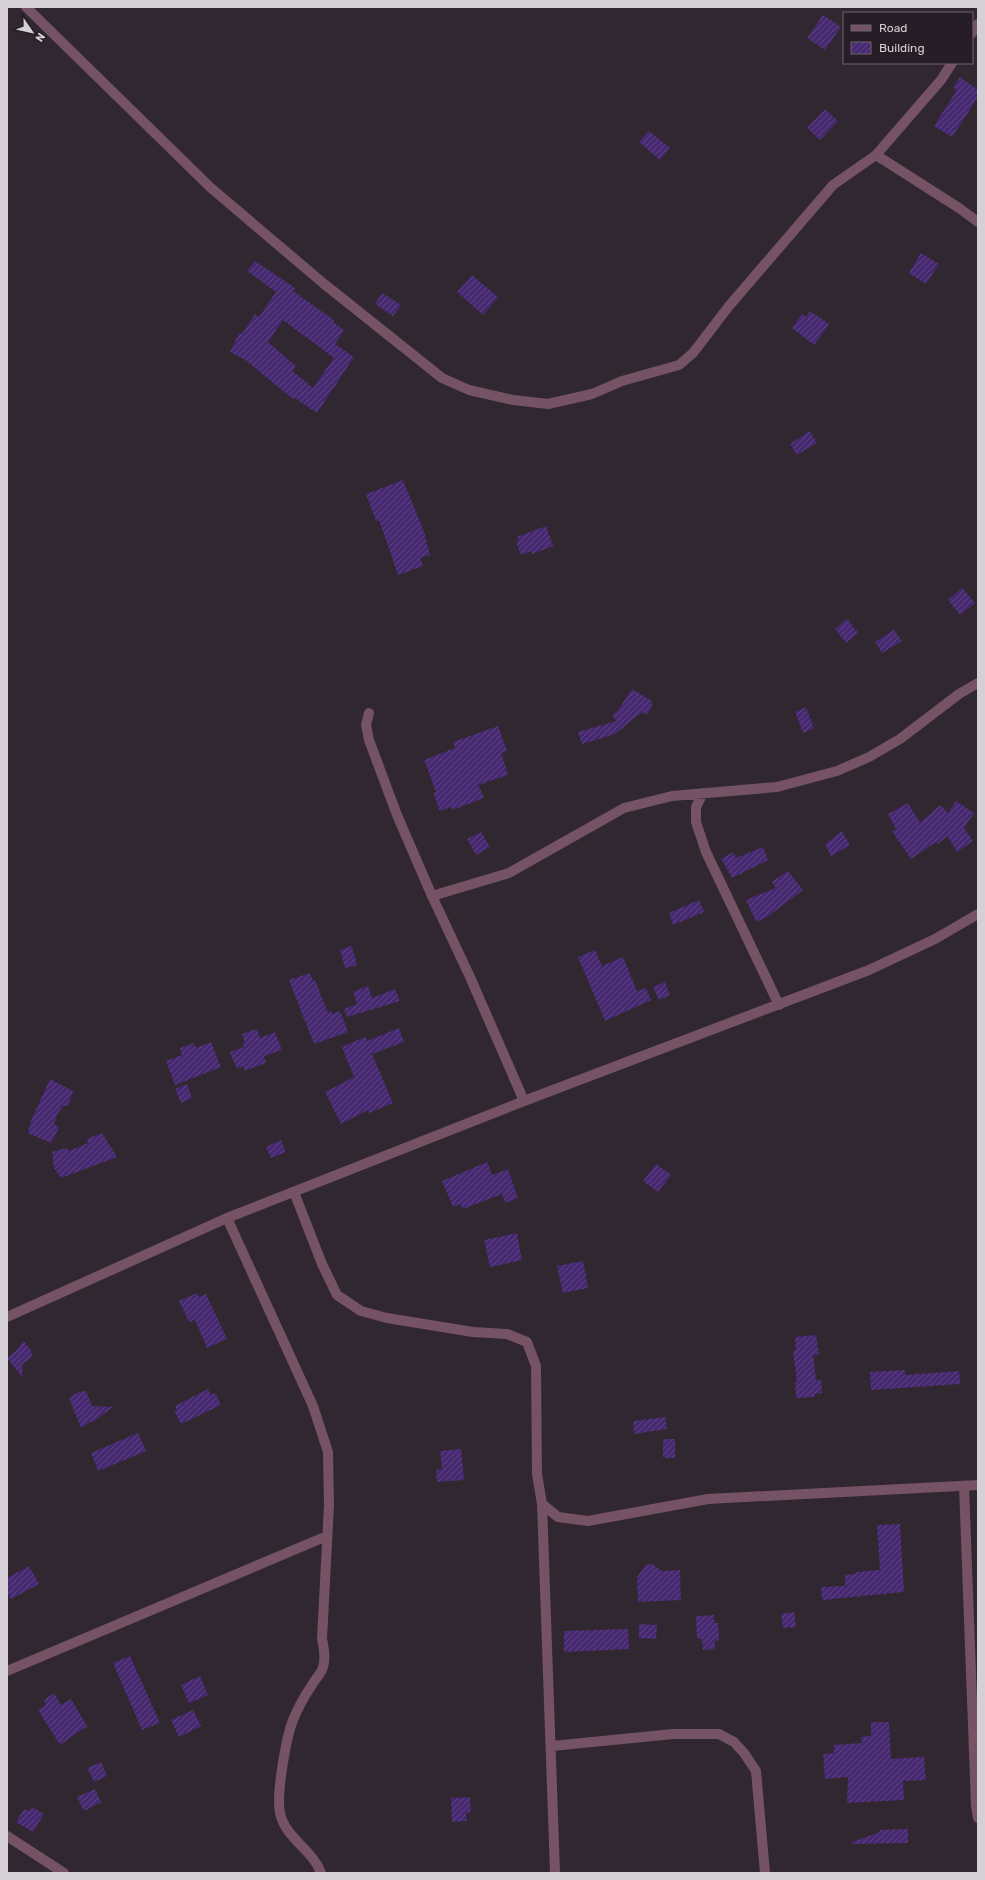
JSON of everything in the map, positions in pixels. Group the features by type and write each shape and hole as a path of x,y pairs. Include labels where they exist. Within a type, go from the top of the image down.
{"street":[{"path":"26,7 211,188 361,313 442,378 469,390 514,400 548,404 592,394 622,381 679,365 693,354 729,306 833,185 876,155 940,80 951,64"},
{"path":"876,155 959,208 978,222"},
{"path":"432,896 509,873 624,808 649,800 703,793 777,787 837,771 869,757 900,739 959,694 978,683"},
{"path":"369,712 366,725 369,740 432,896 470,977 524,1101"},
{"path":"703,793 696,807 696,822 706,852 779,1005"},
{"path":"7,1317 227,1218 524,1101 869,970 935,939 978,914"},
{"path":"294,1192 322,1264 337,1295 361,1311 386,1318 465,1330 507,1334 527,1342 536,1366 538,1474 542,1504 556,1873"},
{"path":"227,1218 314,1406 328,1452 327,1536 322,1639 324,1649 323,1667 309,1689 293,1720 284,1759 279,1803 280,1814 288,1831 312,1859 321,1873"},
{"path":"542,1504 558,1518 588,1521 708,1499 978,1485"},
{"path":"964,1486 976,1806 978,1818"},
{"path":"7,1671 327,1536"},
{"path":"552,1746 674,1734 719,1734 734,1742 744,1753 756,1771 766,1873"},
{"path":"7,1836 64,1873"}],"building":[{"path":"823,15 841,27 825,50 807,38"},
{"path":"960,77 978,90 978,97 952,137 934,126 957,90 953,87"},
{"path":"825,109 838,121 820,140 807,128"},
{"path":"649,131 670,148 660,160 639,142"},
{"path":"921,253 939,264 926,284 909,273"},
{"path":"255,261 295,288 293,291 334,320 333,322 344,330 335,344 354,357 317,413 295,398 293,399 244,359 230,352 239,333 242,334 255,314 259,317 276,292 247,271","holes":["283,320 334,358 313,388 292,371 296,366 268,342"]},
{"path":"472,275 498,297 483,315 457,292"},
{"path":"382,293 401,305 393,316 375,304"},
{"path":"810,311 829,324 814,345 792,328 802,314 806,317"},
{"path":"810,431 817,443 797,455 790,444"},
{"path":"403,480 424,532 430,555 420,558 423,566 398,575 379,520 376,521 366,494"},
{"path":"546,526 553,546 532,554 531,551 521,555 516,542 519,541 517,537"},
{"path":"962,588 975,603 960,615 948,600"},
{"path":"847,619 858,633 846,643 835,629"},
{"path":"894,630 902,641 882,653 875,642"},
{"path":"632,689 652,701 652,706 647,715 642,712 615,734 582,744 578,732 616,721 612,715 618,710"},
{"path":"806,707 814,728 803,733 795,712"},
{"path":"498,726 507,751 501,753 508,775 478,785 484,798 452,810 451,807 440,811 433,793 436,792 424,760 455,748 453,742"},
{"path":"956,801 974,813 964,828 973,841 957,852 947,836 938,844 936,842 911,859 892,831 896,829 888,814 908,803 920,823 940,805 948,813"},
{"path":"842,831 850,845 831,856 825,844"},
{"path":"481,832 490,847 476,855 467,839"},
{"path":"763,847 768,860 732,878 721,859 733,852 736,858"},
{"path":"788,871 803,890 767,917 756,922 746,900 776,888 772,882"},
{"path":"699,900 704,912 673,925 669,913"},
{"path":"352,946 357,965 345,968 340,950"},
{"path":"595,950 602,966 623,957 637,991 646,988 651,1000 605,1021 578,957"},
{"path":"310,973 313,981 315,980 328,1013 331,1011 332,1014 340,1011 348,1032 314,1044 289,980"},
{"path":"665,982 670,995 659,1000 653,987"},
{"path":"368,986 372,998 395,989 400,1001 347,1017 344,1009 357,1004 353,992"},
{"path":"399,1028 404,1042 372,1054 393,1103 369,1113 368,1110 341,1124 325,1092 354,1077 342,1047 365,1037 367,1041"},
{"path":"257,1029 260,1038 275,1032 282,1050 264,1056 266,1063 245,1071 243,1066 237,1069 230,1052 244,1047 242,1043 245,1042 242,1034"},
{"path":"211,1042 221,1067 175,1085 166,1061 182,1055 180,1048 194,1043 196,1048"},
{"path":"50,1079 73,1091 68,1106 63,1106 58,1113 54,1124 59,1128 51,1143 28,1133 31,1121"},
{"path":"187,1084 192,1098 181,1103 175,1089"},
{"path":"102,1133 117,1157 61,1178 54,1168 52,1152 66,1148 69,1151 88,1143 87,1139"},
{"path":"281,1140 286,1152 271,1158 266,1147"},
{"path":"487,1162 492,1175 508,1169 518,1198 505,1203 502,1194 463,1209 460,1204 453,1207 442,1181"},
{"path":"656,1164 671,1175 658,1192 643,1181"},
{"path":"517,1233 522,1260 490,1267 484,1240"},
{"path":"583,1261 588,1288 563,1293 557,1266"},
{"path":"197,1293 199,1297 206,1294 227,1339 207,1348 195,1320 189,1322 179,1301"},
{"path":"816,1335 819,1354 813,1355 816,1380 821,1380 822,1393 815,1394 815,1397 796,1398 795,1382 797,1382 793,1351 796,1350 795,1337"},
{"path":"23,1341 31,1350 32,1356 29,1360 23,1363 22,1377 7,1358 17,1350"},
{"path":"905,1370 905,1375 959,1371 960,1384 871,1390 870,1372"},
{"path":"208,1389 211,1395 215,1393 221,1405 181,1424 174,1411 177,1410 175,1406"},
{"path":"86,1391 92,1406 113,1407 94,1421 81,1428 69,1398 79,1392"},
{"path":"665,1417 667,1429 634,1434 633,1421"},
{"path":"138,1433 146,1451 98,1471 91,1453"},
{"path":"663,1439 675,1439 675,1458 663,1458"},
{"path":"461,1449 464,1480 437,1482 436,1470 442,1469 440,1451"},
{"path":"900,1524 904,1592 822,1600 821,1587 845,1586 845,1575 856,1574 856,1572 880,1570 877,1525"},
{"path":"652,1564 662,1571 680,1570 681,1600 638,1602 637,1577 646,1565"},
{"path":"29,1566 39,1584 11,1599 7,1592 7,1578"},
{"path":"794,1612 796,1627 783,1628 781,1614"},
{"path":"714,1615 714,1623 718,1623 719,1640 715,1641 715,1649 703,1650 702,1639 697,1639 696,1616"},
{"path":"639,1624 657,1625 656,1639 639,1638"},
{"path":"628,1629 629,1649 564,1652 564,1631"},
{"path":"130,1656 160,1723 142,1730 113,1663"},
{"path":"200,1676 208,1695 189,1703 181,1685"},
{"path":"54,1693 61,1705 71,1699 87,1726 60,1745 38,1710 46,1705 44,1700"},
{"path":"193,1710 201,1726 179,1737 171,1720"},
{"path":"871,1722 889,1722 891,1759 924,1757 926,1780 903,1781 904,1800 847,1803 848,1777 825,1779 823,1754 834,1753 834,1745 862,1743 861,1737 871,1736"},
{"path":"101,1762 107,1776 94,1782 87,1768"},
{"path":"95,1789 101,1802 84,1811 77,1797"},
{"path":"470,1797 471,1812 466,1813 467,1821 452,1822 451,1798"},
{"path":"32,1807 44,1814 33,1832 16,1822 24,1809 29,1811"},
{"path":"908,1829 908,1843 853,1844 852,1842 880,1832 880,1830"}]}
